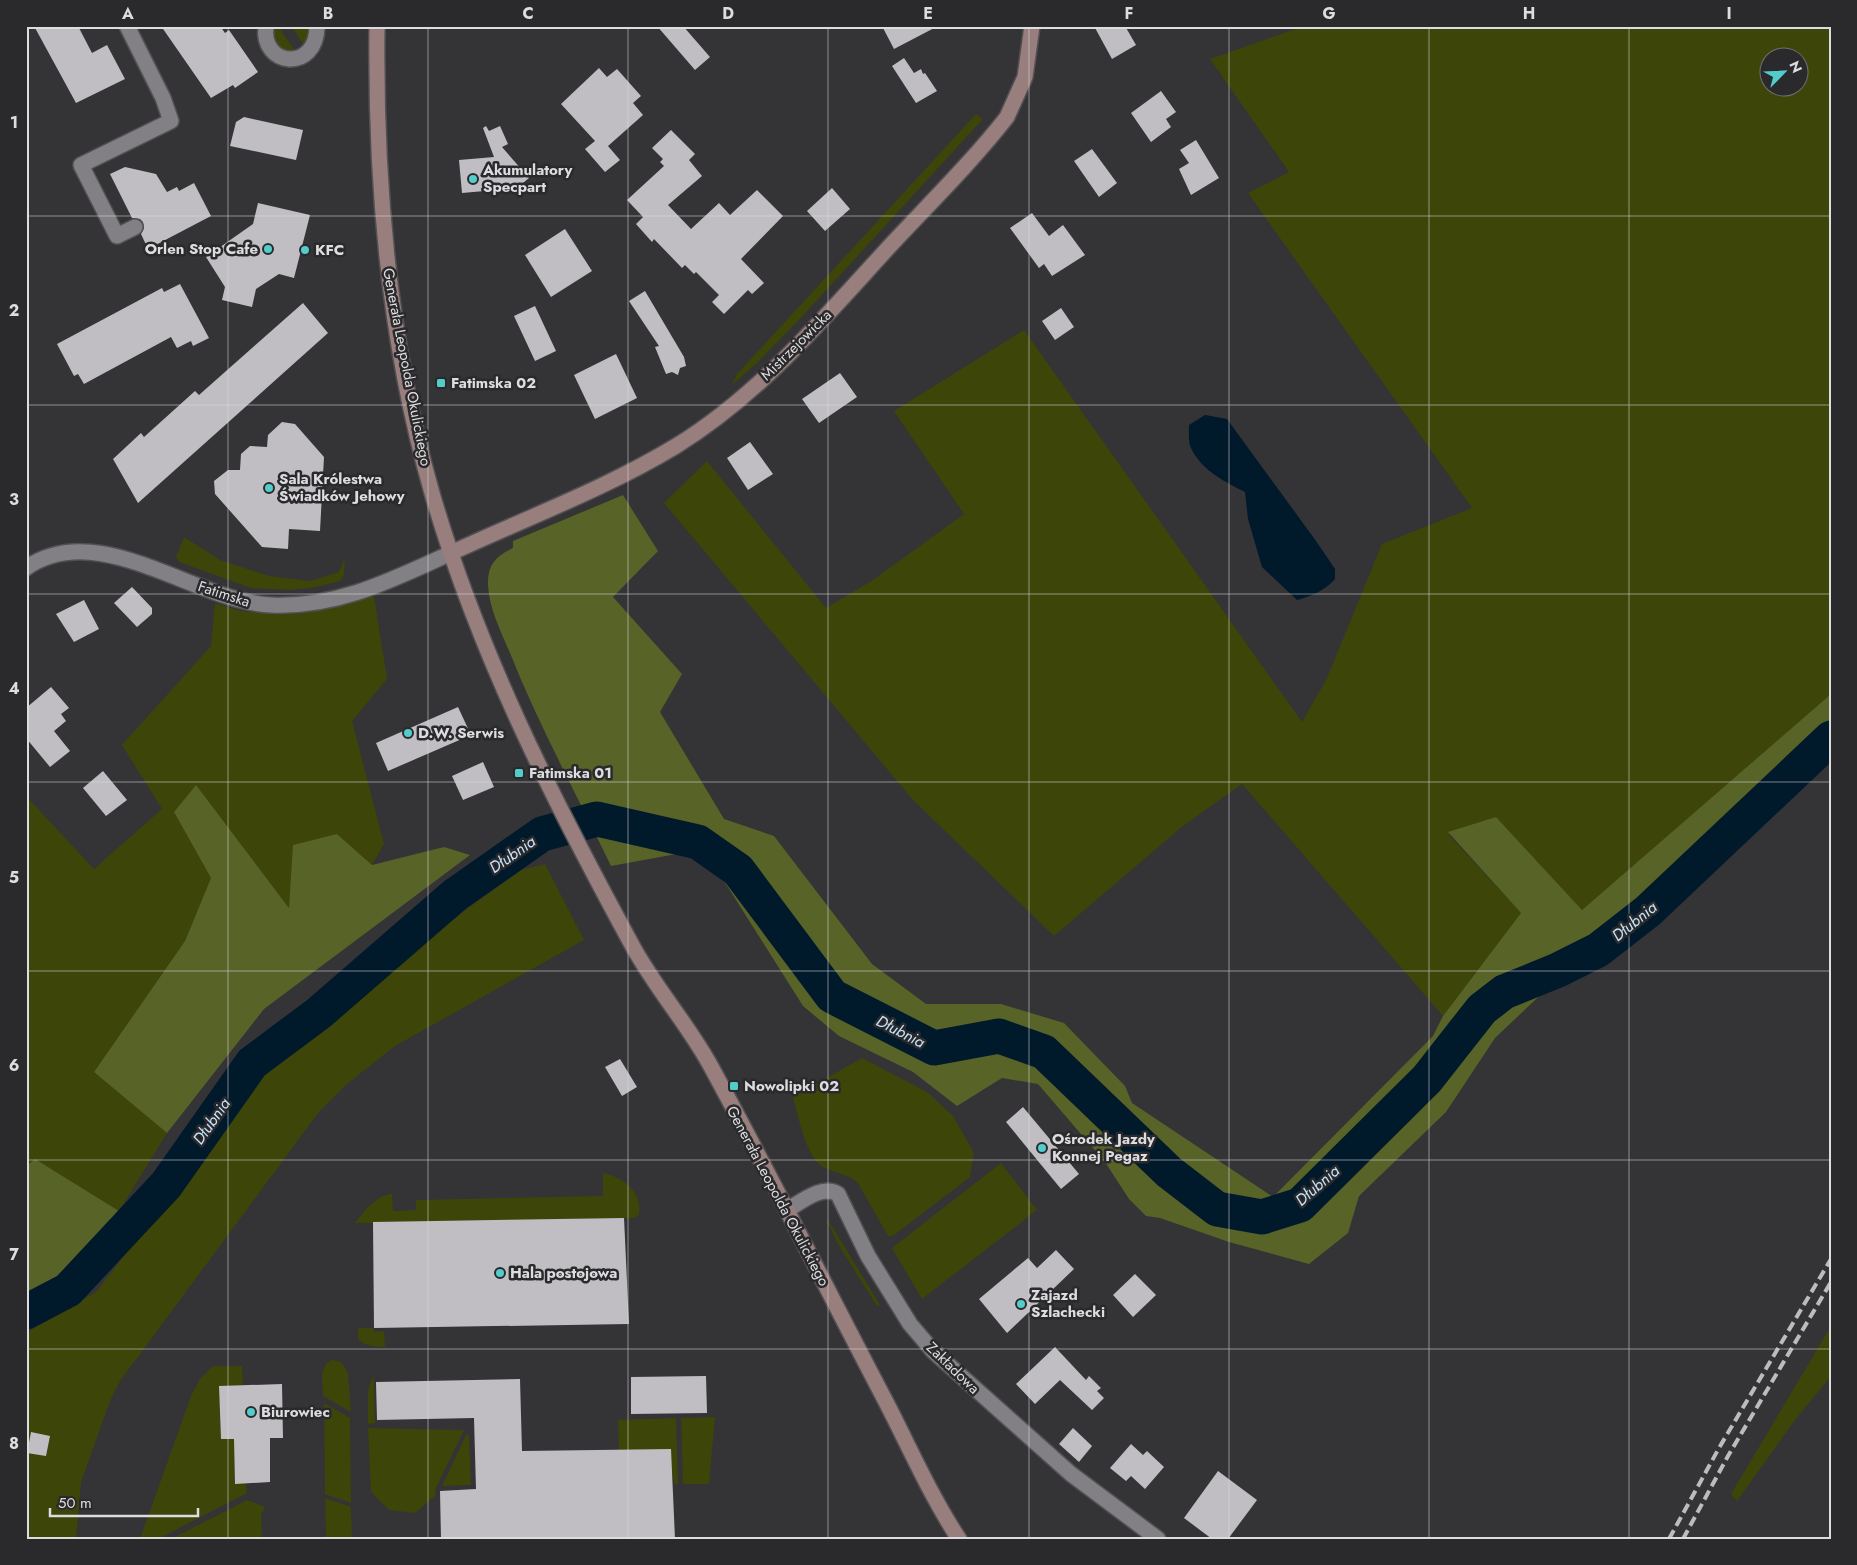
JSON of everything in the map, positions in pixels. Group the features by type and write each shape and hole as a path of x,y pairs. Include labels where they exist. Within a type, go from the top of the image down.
{"main road":[{"name":"Generała Leopolda Okulickiego","path":"377,26 378,156 388,272 415,424 428,480 451,553 500,684 553,794 634,950 708,1060 958,1539"},
{"name":"Mistrzejowicka","path":"451,553 588,492 661,454 722,413 771,371 826,316 1007,117 1025,77 1032,26"}],"street":[{"path":"127,26 163,98 171,121 81,165 118,236 135,227"},
{"path":"266,26 265,35 269,48 278,56 291,59 301,57 310,50 316,41 317,26"},
{"name":"Fatimska","path":"26,568 56,554 74,552 98,554 141,565 240,601 257,605 283,606 312,604 347,597 379,586 451,553"},
{"name":"Zakładowa","path":"787,1210 822,1191 833,1190 838,1194 868,1256 889,1291 910,1324 933,1351 1070,1474 1158,1539"}],"green space":[{"path":"272,26 278,26 295,51 286,53 275,46"},
{"path":"291,26 308,26 310,35 304,45"},
{"path":"1304,26 1831,26 1831,694 1582,910 1496,817 1449,835 1521,913 1443,1016 1242,784 1183,826 1054,936 913,800 664,503 707,461 826,608 873,580 964,514 894,411 1024,330 1302,722 1327,678 1382,544 1472,508 1248,193 1289,172 1210,59"},
{"path":"976,114 983,119 799,320 756,364 732,385 737,374"},
{"path":"623,495 658,551 613,597 682,674 660,712 724,819 774,836 872,964 926,1004 1001,1004 1064,1023 1125,1086 1132,1103 1273,1197 1433,1036 1443,1016 1521,913 1448,832 1496,817 1582,910 1831,694 1831,720 1495,1038 1446,1112 1359,1196 1348,1233 1309,1264 1229,1242 1160,1218 1146,1216 1129,1199 1105,1162 1038,1084 1002,1078 957,1106 913,1072 839,1036 803,1006 714,865 682,853 611,866 521,680 493,611 488,578 494,562 502,554 513,548 513,541"},
{"path":"184,537 220,560 269,576 310,581 339,572 345,557 344,575 340,581 316,587 290,590 251,588 179,562 176,557"},
{"path":"374,596 387,679 352,721 384,844 372,865 337,834 290,909 196,785 174,812 211,878 185,941 94,1072 167,1133 119,1211 35,1159 26,1166 26,796 94,869 162,809 122,745 211,646 215,603 247,612 283,612 329,606"},
{"path":"196,785 289,908 293,845 337,834 372,865 444,847 470,855 264,1009 167,1133 94,1072 185,941 211,878 174,812"},
{"path":"545,864 584,940 395,1046 347,1084 318,1113 120,1381 110,1401 81,1482 76,1539 26,1539 26,1333 96,1292 262,1077 388,971 467,909 521,870"},
{"path":"862,1058 927,1092 953,1116 974,1153 970,1177 894,1235 888,1236 858,1183 850,1177 823,1167 812,1155 807,1146 793,1097"},
{"path":"35,1159 119,1211 51,1286 26,1298 26,1166"},
{"path":"1001,1163 1037,1210 922,1299 892,1248"},
{"path":"603,1173 618,1178 630,1187 638,1199 639,1215 634,1218 355,1223 375,1201 392,1194 393,1211 416,1210 416,1200 603,1196"},
{"path":"828,1220 880,1305 877,1306 838,1244"},
{"path":"1831,1326 1831,1376 1795,1420 1737,1501 1731,1494"},
{"path":"358,1328 373,1328 374,1332 384,1331 385,1347 371,1346 361,1342 358,1339"},
{"path":"332,1360 341,1362 348,1373 351,1412 323,1396 323,1371 325,1366"},
{"path":"213,1366 242,1366 243,1385 219,1387 221,1439 234,1439 235,1483 246,1483 247,1493 158,1539 140,1539 191,1396 200,1379"},
{"path":"372,1377 374,1380 375,1423 368,1424 368,1391"},
{"path":"324,1403 350,1418 351,1503 325,1494"},
{"path":"715,1417 709,1484 683,1484 681,1418"},
{"path":"676,1418 678,1484 674,1484 673,1475 619,1450 618,1420"},
{"path":"368,1428 464,1430 435,1490 436,1495 415,1513 389,1510 371,1492"},
{"path":"466,1435 469,1435 471,1485 442,1486"},
{"path":"325,1498 351,1507 352,1539 326,1538"},
{"path":"247,1500 265,1507 261,1515 262,1539 171,1539"}],"water":[{"path":"1205,415 1227,419 1335,569 1335,579 1322,590 1297,600 1262,567 1248,519 1245,492 1207,469 1195,456 1190,446 1189,425"},
{"path":"51,1286 68,1290 47,1315 26,1327 26,1298"}],"building":[{"path":"34,26 78,26 92,53 107,45 125,79 76,103"},
{"path":"161,26 220,26 225,33 229,30 258,72 235,88 233,85 211,98"},
{"path":"657,26 683,26 710,57 695,70"},
{"path":"882,26 938,26 894,49"},
{"path":"1094,26 1125,26 1136,45 1112,59"},
{"path":"904,58 914,73 921,69 923,74 925,73 937,91 916,103 892,66"},
{"path":"599,68 607,77 617,69 641,96 633,103 643,115 608,146 620,160 605,172 585,149 595,141 561,104"},
{"path":"1161,91 1176,112 1166,119 1171,127 1151,142 1131,113"},
{"path":"244,117 303,130 296,160 230,146 236,122"},
{"path":"486,126 489,131 500,126 508,144 502,147 529,178 517,188 462,193 459,160 494,157 483,128"},
{"path":"671,130 695,154 689,160 702,176 668,205 691,229 719,203 730,215 757,190 783,216 741,259 764,283 752,294 748,290 724,314 712,302 719,295 696,272 694,274 685,265 682,268 654,239 652,242 636,224 643,217 627,200 664,166 660,162 663,159 652,148"},
{"path":"1196,140 1219,178 1191,195 1179,169 1189,163 1180,150"},
{"path":"1092,149 1117,183 1099,197 1074,161"},
{"path":"125,167 156,174 167,192 177,187 179,191 194,183 211,216 148,249 141,234 144,228 143,222 140,219 132,218 110,174"},
{"path":"832,188 850,209 825,231 807,211"},
{"path":"258,203 310,215 294,278 279,274 256,289 252,307 222,300 225,287 206,257 253,224"},
{"path":"1032,213 1049,236 1063,225 1085,255 1052,276 1044,264 1039,268 1010,228"},
{"path":"565,229 592,271 551,297 525,255"},
{"path":"180,284 209,338 193,346 191,341 177,348 171,337 84,384 78,374 74,376 57,344 162,288 164,292"},
{"path":"645,291 684,357 686,366 680,368 678,375 672,372 666,374 655,347 659,346 629,301"},
{"path":"303,303 328,333 138,503 113,459 141,433 144,437 195,391 199,395"},
{"path":"535,306 556,351 535,361 514,316"},
{"path":"1061,308 1074,327 1055,340 1042,321"},
{"path":"616,354 637,398 595,419 574,375"},
{"path":"840,373 857,397 819,423 802,399"},
{"name":"Sala Królestwa Świadków Jehowy","path":"282,422 295,424 324,457 320,531 289,529 288,549 262,547 215,494 214,481 228,470 240,470 241,454 250,446 267,447 268,435"},
{"path":"750,442 773,474 748,490 727,458"},
{"path":"132,587 152,608 152,614 137,627 114,603"},
{"path":"84,600 99,629 74,642 56,614"},
{"path":"51,687 69,708 61,714 66,721 54,731 70,751 50,767 26,738 26,708"},
{"path":"458,707 471,735 388,771 376,743"},
{"path":"483,762 494,787 463,800 452,776"},
{"path":"103,771 127,800 106,816 83,788"},
{"path":"620,1059 637,1087 622,1096 605,1067"},
{"name":"Ośrodek Jazdy Konnej Pegaz","path":"1023,1107 1079,1174 1061,1189 1006,1122"},
{"name":"Hala postojowa","path":"624,1218 629,1324 374,1328 373,1222"},
{"path":"1056,1250 1074,1269 1007,1333 979,1299 1028,1258 1037,1268"},
{"path":"1135,1274 1156,1295 1133,1317 1113,1295"},
{"path":"1055,1347 1086,1380 1089,1376 1101,1388 1097,1391 1104,1398 1092,1410 1060,1380 1035,1404 1016,1384"},
{"path":"706,1376 707,1413 631,1414 631,1377"},
{"path":"520,1379 522,1451 671,1449 675,1539 441,1539 440,1491 476,1489 474,1418 377,1420 376,1382"},
{"name":"Biurowiec","path":"282,1384 283,1438 270,1438 270,1482 235,1484 234,1439 221,1439 219,1386"},
{"path":"1073,1428 1092,1446 1079,1462 1059,1444"},
{"path":"31,1432 50,1436 46,1456 27,1453"},
{"path":"1131,1444 1143,1455 1147,1451 1164,1467 1145,1489 1131,1476 1126,1481 1110,1468"},
{"path":"1218,1471 1257,1500 1228,1539 1212,1539 1184,1518"}],"waterway":[{"name":"Dłubnia","path":"26,1312 68,1290 166,1185 252,1063 319,1013 455,895 542,834 597,819 698,842 738,870 832,996 934,1048 999,1036 1044,1052 1169,1172 1217,1209 1262,1217 1300,1205 1427,1079 1482,1009 1504,992 1558,970 1598,950 1648,911 1831,738"}],"railway":[{"path":"1669,1539 1719,1448 1831,1259"},
{"path":"1683,1539 1728,1456 1831,1282"}],"place":[{"name":"Akumulatory Specpart","path":"473,179"},
{"name":"Orlen Stop Cafe","path":"268,249"},
{"name":"KFC","path":"305,250"},
{"name":"Fatimska 02","path":"441,383"},
{"name":"Sala Królestwa Świadków Jehowy","path":"269,488"},
{"name":"D.W. Serwis","path":"408,733"},
{"name":"Fatimska 01","path":"519,773"},
{"name":"Nowolipki 02","path":"734,1086"},
{"name":"Ośrodek Jazdy Konnej Pegaz","path":"1042,1148"},
{"name":"Hala postojowa","path":"500,1273"},
{"name":"Zajazd Szlachecki","path":"1021,1304"},
{"name":"Biurowiec","path":"251,1412"}]}
